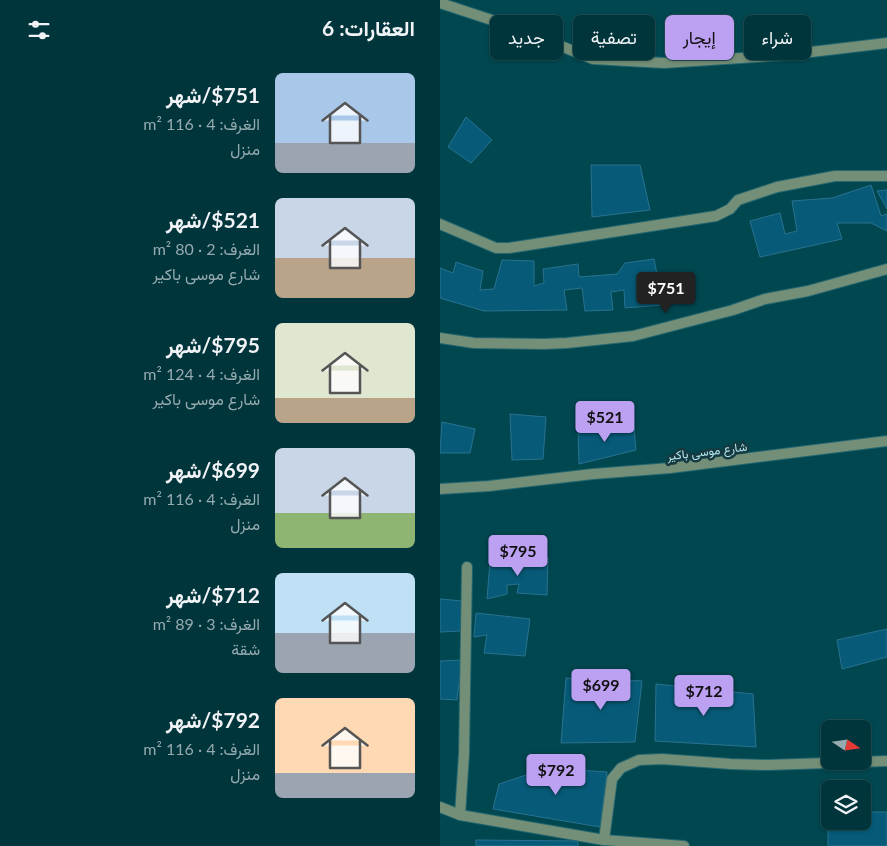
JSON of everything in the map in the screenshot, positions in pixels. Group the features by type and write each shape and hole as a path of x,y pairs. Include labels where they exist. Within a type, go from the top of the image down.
{"street":[{"path":"440,3 519,29 593,58 664,63 786,55 887,43"},
{"path":"440,224 496,248 509,248 716,216 730,209 738,200 777,187 835,176 887,176"},
{"path":"440,338 474,343 543,344 632,336 733,310 765,299 808,291 887,268"},
{"name":"شارع موسى باكير","path":"440,489 670,468 887,441"},
{"path":"460,815 464,754 467,567"},
{"path":"604,840 612,779 621,768 639,760 662,759 767,765 887,761"},
{"path":"440,807 460,815 604,840 684,846"}],"building":[{"path":"466,117 492,140 471,163 448,147"},
{"path":"591,165 640,165 650,210 592,217"},
{"path":"871,185 881,216 887,214 887,231 871,223 837,223 842,239 760,257 750,221 780,213 785,234 797,231 792,201 832,198"},
{"path":"887,190 887,209 877,191"},
{"path":"654,259 663,305 625,308 624,290 611,292 613,310 585,311 582,288 564,290 567,310 484,311 440,298 440,268 453,273 456,262 483,271 480,290 494,289 502,260 534,261 534,286 544,283 543,269 578,264 579,277 617,274 625,263"},
{"path":"510,414 546,417 543,459 512,460"},
{"path":"442,422 475,429 470,453 440,453"},
{"path":"634,427 636,450 579,464 578,431"},
{"path":"548,558 547,595 517,593 519,584 507,585 507,594 487,599 490,561"},
{"path":"440,599 462,601 460,631 440,632"},
{"path":"476,613 530,619 525,656 484,653 487,635 474,637"},
{"path":"887,629 887,657 842,669 837,640"},
{"path":"462,660 457,700 440,699 440,661"},
{"path":"566,678 642,681 635,742 561,743"},
{"path":"656,684 753,694 756,747 655,741"},
{"path":"547,768 607,772 600,827 493,809 499,784"},
{"path":"871,812 887,812 887,846 828,846 828,830 871,830"},
{"path":"476,840 578,841 578,846 476,846"}]}
